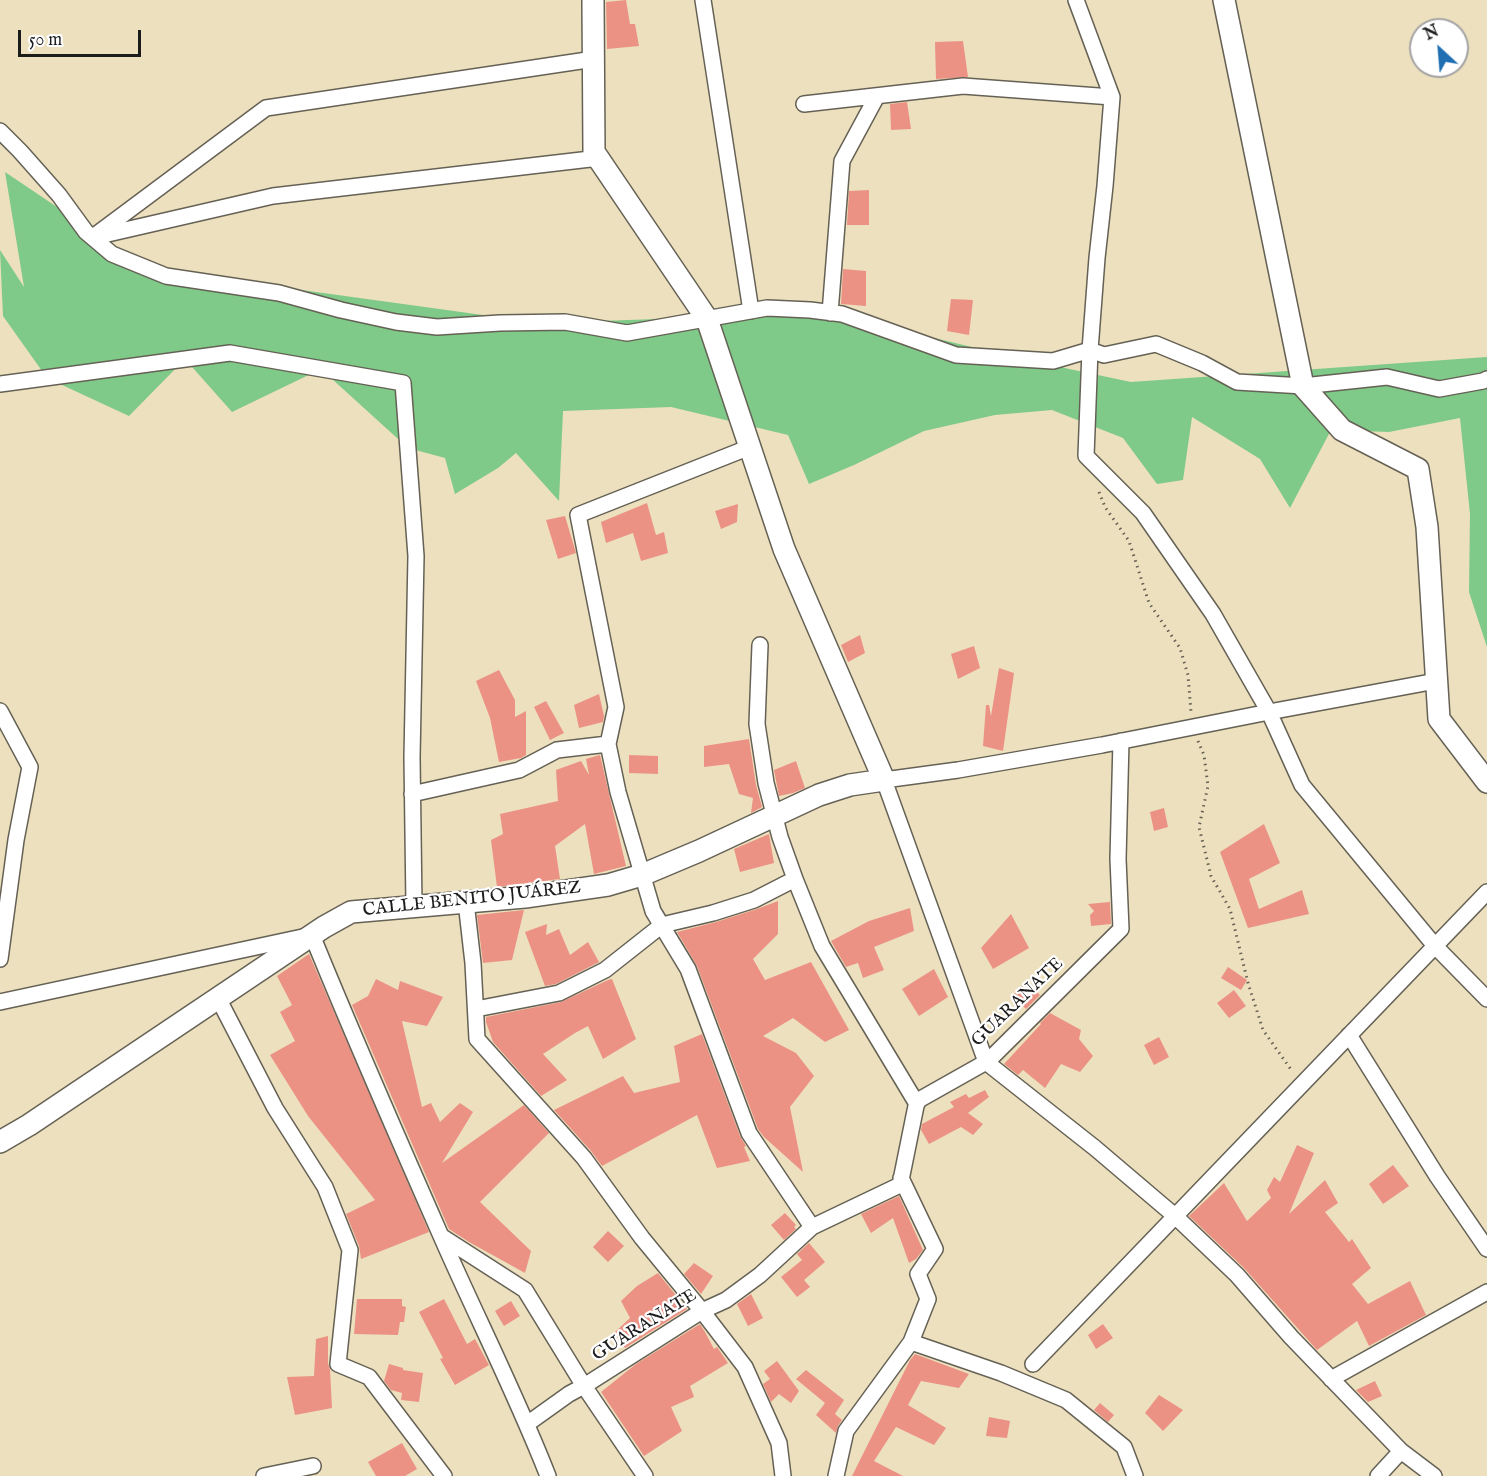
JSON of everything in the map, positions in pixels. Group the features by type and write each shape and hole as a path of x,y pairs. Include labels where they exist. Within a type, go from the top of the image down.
{"main road":[{"path":"593,0 594,152 707,319 784,549 884,780"},
{"path":"1224,0 1304,386 1342,430 1418,469 1427,527 1439,720 1487,782"},
{"name":"CALLE BENITO JUÁREZ","path":"0,1142 29,1125 312,935 351,912 525,897 608,885 699,851 819,795 850,785 884,780"}],"street":[{"path":"703,0 751,311"},
{"path":"1076,0 1112,97 1090,350 1086,456 1143,513 1213,614 1269,712 1302,785 1436,946 1487,999"},
{"path":"93,237 266,108 594,59"},
{"path":"804,104 963,86 1112,97"},
{"path":"830,313 842,162 877,96"},
{"path":"0,131 59,195 86,232 112,254 166,276 279,293 341,310 402,323 437,327 565,322 627,333 767,308 810,310 842,314 956,355 1053,361 1090,350 1104,355 1156,344 1202,363 1237,382 1304,386 1387,377 1439,389 1487,379"},
{"path":"93,237 273,196 599,158"},
{"path":"0,384 230,353 403,383 416,556 412,757 414,907"},
{"path":"750,447 578,515 616,707 608,744 618,792 653,912 688,969 749,1133 812,1227"},
{"path":"760,645 757,724 765,783 780,837 822,946 917,1104 902,1178 935,1248 918,1274 928,1299 911,1342 846,1431 836,1476"},
{"path":"1434,1476 1401,1451 1330,1379 1237,1275 1175,1216 1095,1148 986,1062 884,780 958,770 1121,741 1436,681"},
{"path":"0,711 30,767 16,840 0,959"},
{"name":"GUARANATE","path":"917,1104 917,1101 986,1062 1121,930 1118,859 1121,741"},
{"path":"412,795 519,770 557,750 608,744"},
{"path":"476,1009 559,993 605,970 662,925 754,900 795,879"},
{"path":"1033,1364 1487,892"},
{"path":"466,902 477,1039 584,1158 642,1238 745,1367 779,1443 783,1476"},
{"path":"0,1002 312,935 441,1236 527,1424 548,1476"},
{"path":"218,998 275,1108 325,1187 350,1250 338,1364 369,1377 444,1476"},
{"path":"1349,1035 1426,1158 1487,1249"},
{"name":"GUARANATE","path":"527,1424 569,1394 702,1311 726,1300 760,1275 812,1227 900,1185 902,1178"},
{"path":"441,1236 525,1290 584,1386 645,1476"},
{"path":"1330,1379 1487,1292"},
{"path":"911,1342 1001,1373 1066,1400 1124,1447 1135,1476"},
{"path":"1378,1476 1401,1451"},
{"path":"264,1476 313,1466"}],"green space":[{"path":"5,172 149,269 541,323 830,313 1022,359 1131,382 1487,357 1487,647 1469,592 1470,514 1460,418 1389,432 1331,430 1290,508 1260,459 1192,417 1183,480 1157,484 1123,438 1052,410 995,415 924,431 809,484 788,435 671,407 563,411 559,501 516,453 498,468 455,494 445,458 408,448 321,369 232,412 185,359 129,416 47,378 3,316 0,250 24,287"}],"building":[{"path":"626,0 630,24 635,24 639,46 607,49 606,2"},
{"path":"963,41 968,77 936,79 935,42"},
{"path":"907,102 911,129 891,130 890,104"},
{"path":"869,190 869,225 847,225 849,191"},
{"path":"843,269 866,271 866,306 841,304"},
{"path":"951,299 973,300 969,335 947,331"},
{"path":"647,503 656,535 664,532 668,553 641,561 633,533 606,543 601,522"},
{"path":"738,504 737,522 721,529 715,511"},
{"path":"565,516 576,553 558,559 546,520"},
{"path":"860,635 865,653 848,662 841,645"},
{"path":"974,646 980,668 958,679 951,654"},
{"path":"999,668 1014,673 1003,751 983,746 986,705 989,705 991,716"},
{"path":"499,670 515,700 515,717 526,711 526,755 499,762 490,718 476,681"},
{"path":"599,694 604,716 603,722 579,728 574,705"},
{"path":"546,701 564,733 550,740 534,707"},
{"path":"749,739 762,807 751,813 753,798 739,794 729,764 704,767 704,746"},
{"path":"600,755 626,866 594,874 585,824 555,846 560,879 497,887 491,840 503,834 500,814 558,801 556,770 581,761 589,775 586,759"},
{"path":"629,755 658,756 658,774 629,773"},
{"path":"796,761 805,788 779,796 774,770"},
{"path":"1164,808 1168,827 1154,831 1150,812"},
{"path":"1264,824 1280,863 1249,879 1259,909 1302,890 1309,914 1248,928 1220,852"},
{"path":"769,834 774,863 740,872 734,849"},
{"path":"778,901 778,934 753,959 765,980 811,962 849,1030 825,1042 793,1018 763,1036 796,1053 814,1076 790,1107 803,1172 758,1129 697,966 677,932 716,922"},
{"path":"1110,902 1111,924 1091,926 1090,915 1094,911 1088,904"},
{"path":"910,908 914,931 874,947 884,970 863,978 858,963 846,967 831,941 869,921"},
{"path":"524,910 512,960 483,963 477,915"},
{"path":"1011,914 1029,948 993,969 981,948"},
{"path":"547,924 546,935 559,929 570,955 588,942 599,962 556,984 545,986 525,932"},
{"path":"309,954 429,1232 361,1259 359,1246 346,1214 375,1200 308,1116 270,1055 295,1041 280,1012 292,1005 277,976"},
{"path":"1228,967 1247,980 1241,990 1221,978"},
{"path":"934,969 948,997 919,1016 902,989"},
{"path":"376,979 398,990 400,981 443,997 427,1026 402,1021 422,1107 431,1103 440,1122 460,1103 473,1112 442,1163 524,1105 549,1133 480,1202 531,1251 525,1273 449,1229 352,1005 368,996"},
{"path":"612,979 636,1039 603,1059 588,1026 575,1033 543,1054 567,1080 541,1096 493,1042 486,1017 561,1002"},
{"path":"1026,982 1040,995 1026,1009 1012,996"},
{"path":"1234,990 1246,1006 1229,1018 1217,1003"},
{"path":"1050,1013 1081,1030 1079,1039 1093,1056 1080,1072 1061,1064 1045,1088 1023,1070 1018,1075 1004,1064"},
{"path":"702,1034 750,1161 717,1168 697,1115 602,1166 554,1110 623,1076 634,1093 680,1082 674,1046"},
{"path":"1159,1037 1169,1057 1154,1065 1144,1045"},
{"path":"985,1090 989,1097 968,1113 983,1124 973,1135 961,1127 929,1144 921,1130 922,1124 954,1107 950,1102 966,1094 969,1098"},
{"path":"1297,1145 1314,1153 1289,1214 1325,1180 1338,1203 1325,1212 1349,1242 1352,1239 1371,1268 1352,1284 1368,1304 1410,1281 1426,1315 1369,1346 1357,1321 1317,1350 1244,1268 1189,1216 1224,1183 1247,1221 1271,1198 1267,1190 1274,1177 1280,1182"},
{"path":"1393,1165 1409,1186 1383,1204 1369,1184"},
{"path":"899,1196 923,1250 916,1259 909,1263 893,1218 871,1233 861,1214"},
{"path":"785,1213 796,1225 794,1227 796,1229 784,1240 771,1225"},
{"path":"608,1231 624,1246 608,1262 593,1247"},
{"path":"809,1243 825,1262 804,1280 810,1287 797,1297 781,1277 802,1260 797,1254"},
{"path":"694,1263 713,1276 701,1294 684,1274"},
{"path":"658,1273 687,1309 625,1348 614,1333 630,1318 621,1301 637,1286"},
{"path":"751,1294 763,1318 748,1326 737,1304"},
{"path":"357,1299 402,1299 402,1306 406,1307 404,1322 400,1322 398,1335 354,1334"},
{"path":"444,1299 467,1344 475,1339 489,1365 455,1385 440,1359 443,1358 419,1312"},
{"path":"511,1301 520,1316 504,1326 495,1311"},
{"path":"700,1324 714,1349 717,1347 728,1363 690,1386 694,1397 671,1407 682,1431 644,1456 601,1392 636,1364"},
{"path":"1103,1324 1113,1338 1096,1349 1088,1335"},
{"path":"328,1336 332,1408 295,1415 287,1377 314,1376 316,1339"},
{"path":"915,1354 969,1374 959,1388 921,1381 908,1405 946,1428 934,1445 896,1427 874,1461 903,1476 852,1476 910,1360"},
{"path":"777,1361 799,1391 791,1403 779,1394 771,1402 763,1384 770,1379 764,1371"},
{"path":"389,1364 403,1368 403,1370 423,1373 419,1402 401,1400 402,1393 391,1390 384,1381"},
{"path":"806,1370 844,1400 835,1414 842,1420 836,1433 816,1415 825,1403 796,1379"},
{"path":"1375,1381 1382,1396 1368,1402 1356,1390"},
{"path":"1159,1395 1183,1410 1163,1431 1145,1413"},
{"path":"1100,1403 1114,1415 1108,1422 1094,1410"},
{"path":"989,1417 1010,1421 1007,1438 986,1436"},
{"path":"402,1443 417,1469 405,1476 376,1476 368,1462"}]}
